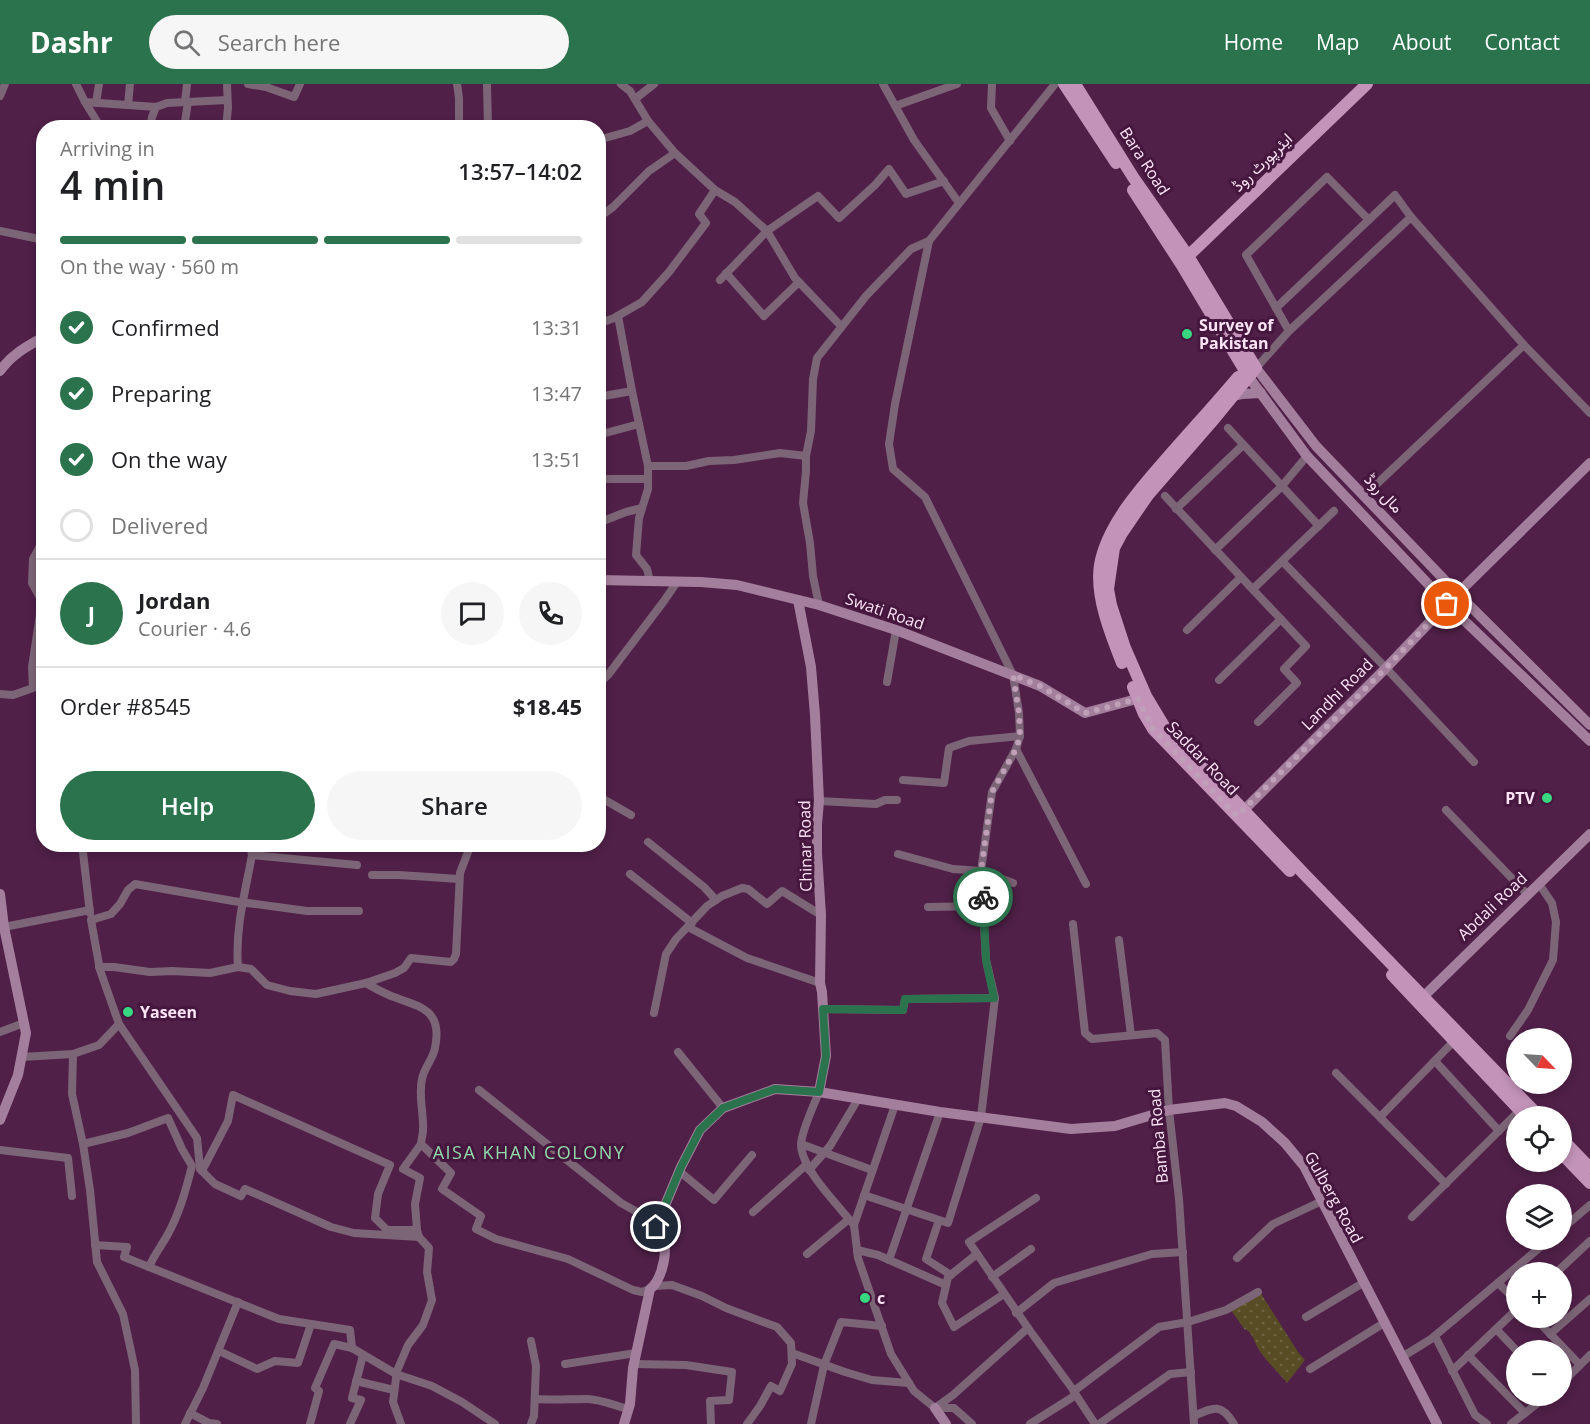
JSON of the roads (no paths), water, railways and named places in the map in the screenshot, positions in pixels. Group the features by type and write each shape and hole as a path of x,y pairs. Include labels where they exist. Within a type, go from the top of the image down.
{"main road":[{"path":"1064,84 1185,260 1237,356 1250,369"},
{"name":"Bara Road","path":"1074,84 1185,260"},
{"name":"ایئرپورٹ روڈ","path":"1185,260 1366,84"},
{"name":"مال روڈ","path":"1185,260 1250,369"},
{"path":"1228,394 1237,356"},
{"name":"Saddar Road","path":"1250,369 1148,495 1114,548 1108,589 1111,605 1142,698 1240,813 1520,1106"},
{"name":"Saddar Road","path":"1421,1000 1454,1041 1520,1106"},
{"path":"1572,1149 1590,1168"},
{"path":"1572,1164 1590,1183"}],"street":[{"path":"0,96 4,84"},
{"path":"76,84 96,120"},
{"path":"96,103 99,84"},
{"path":"128,105 130,84"},
{"path":"185,120 187,84"},
{"path":"227,84 227,120"},
{"path":"248,84 269,86 294,97 300,84"},
{"path":"457,84 459,120"},
{"path":"487,84 488,120"},
{"path":"621,84 630,91 648,121 675,153 715,190 735,201 767,231 795,278 841,326"},
{"path":"635,99 654,84"},
{"path":"883,84 914,140 959,203"},
{"path":"895,106 957,84"},
{"path":"992,84 991,108 1010,141"},
{"path":"864,1196 948,1223 981,1117 994,998 986,960 981,871 992,792 1016,749 1020,736 1013,675 925,497 893,469 889,444 895,404 929,241 1055,84"},
{"path":"85,102 156,107 167,103 227,100"},
{"path":"151,120 156,107"},
{"path":"606,138 648,121"},
{"path":"606,212 649,171 675,153"},
{"path":"799,282 764,316 723,276 767,231 818,196 839,218 889,169 906,194 944,181"},
{"path":"1290,331 1246,255 1327,177 1369,220"},
{"path":"606,321 642,302 675,264 706,224 699,214 715,190"},
{"path":"1276,308 1395,195 1411,217 1524,345 1590,413"},
{"path":"1250,369 1411,217"},
{"path":"0,231 36,238"},
{"path":"819,605 803,503 806,456 811,431 813,379 817,358 866,296 911,249 929,241"},
{"path":"618,316 648,466 648,489 639,518 636,555 647,569 650,581"},
{"path":"0,371 4,364 20,350 36,341"},
{"path":"1364,496 1524,345"},
{"name":"مال روڈ","path":"1250,369 1261,393 1307,456 1447,604 1590,741"},
{"name":"مال روڈ","path":"1250,369 1316,446 1458,594 1590,725"},
{"path":"606,396 632,391"},
{"path":"1228,394 1261,393"},
{"path":"606,433 639,424"},
{"path":"1228,428 1319,526"},
{"path":"1176,509 1243,445"},
{"path":"648,466 686,466 709,461 734,460 780,453 806,456"},
{"path":"1215,549 1281,486 1307,456"},
{"name":"Landhi Road","path":"1240,813 1590,463"},
{"path":"606,479 648,478"},
{"path":"1165,496 1306,646 1284,669 1297,683 1258,722"},
{"path":"606,520 642,508"},
{"path":"1253,589 1334,511"},
{"path":"36,554 33,559 32,583 36,590"},
{"path":"1282,561 1474,762"},
{"path":"1187,630 1241,577"},
{"name":"Swati Road","path":"606,580 737,585 819,605 896,630 1013,675 1040,686 1085,713 1142,698"},
{"path":"606,677 677,582"},
{"name":"Chinar Road","path":"798,600 811,667 819,801 817,853 821,915 820,983 826,1056 819,1092"},
{"path":"1218,680 1281,619"},
{"path":"887,682 896,630"},
{"path":"0,694 13,694 33,688 32,668 36,641"},
{"path":"903,780 944,783 949,748 969,741 1020,736"},
{"path":"1016,749 1086,884"},
{"path":"606,800 631,815"},
{"path":"819,801 876,804 885,800 897,800"},
{"path":"1446,810 1528,895"},
{"name":"Abdali Road","path":"1421,1000 1590,834"},
{"path":"648,842 704,887 716,900"},
{"path":"82,852 99,967 119,1024 197,1138 200,1169 215,1184 241,1196 245,1189 331,1227 354,1233 418,1233"},
{"path":"238,968 239,921 251,852"},
{"path":"99,967 150,972 210,973 238,968 251,969 267,986 316,993 366,983 395,973 404,968 411,958 450,962 456,954 459,879 468,852"},
{"path":"898,854 953,869 981,871 1013,884"},
{"path":"252,855 357,865"},
{"path":"630,874 690,925 747,958 820,983"},
{"path":"372,875 459,879"},
{"path":"91,920 111,914 135,884 307,911 359,910"},
{"path":"1515,1028 1528,1010 1553,960 1556,922 1552,903 1539,884"},
{"path":"654,1013 666,954 676,939 707,906 722,896 742,888 748,889 767,904 782,891 821,915"},
{"path":"0,894 4,927 26,1033 18,1075 0,1120"},
{"path":"928,907 983,906"},
{"path":"4,927 90,910"},
{"name":"Bamba Road","path":"1073,924 1084,1032 1092,1039 1157,1033 1165,1040 1169,1110 1179,1199 1194,1420"},
{"path":"1119,940 1131,1035"},
{"path":"366,983 390,996 411,1002 426,1011 434,1019 438,1032 434,1052 422,1078 421,1144 403,1169 420,1178 415,1204 418,1233 429,1248 428,1272 432,1300 423,1325 408,1345 396,1374 393,1402 401,1424"},
{"path":"823,1009 903,1010 905,999 994,998"},
{"path":"0,1032 24,1023"},
{"path":"22,1057 73,1054 99,1045 119,1024"},
{"path":"1380,1117 1454,1041"},
{"path":"656,1227 700,1130 723,1108 678,1052"},
{"path":"73,1054 72,1094 90,1190 97,1262 123,1314 135,1370 136,1424"},
{"path":"1435,1061 1499,1131"},
{"path":"1336,1073 1446,1184"},
{"name":"Gulberg Road","path":"723,1108 775,1089 819,1092 940,1112 1071,1129 1115,1126 1169,1110 1225,1103 1236,1106 1262,1122 1285,1143 1304,1166 1437,1424"},
{"path":"479,1090 621,1203 648,1218 656,1227 665,1248 662,1270 652,1287 635,1359 624,1424"},
{"path":"819,1092 801,1144 808,1168 851,1222 858,1258 891,1354 914,1391 935,1407 946,1424"},
{"path":"202,1171 228,1121 233,1095 390,1166 378,1194 375,1218 387,1230 418,1233"},
{"path":"753,1212 824,1154 858,1099"},
{"path":"807,1254 851,1222 864,1196 895,1105"},
{"path":"889,1260 940,1112"},
{"path":"83,1144 128,1133 168,1118 192,1166 180,1209 149,1267"},
{"path":"1412,1217 1506,1125"},
{"path":"421,1144 451,1173 442,1189 481,1216 476,1229 496,1239 568,1259 633,1290 642,1292 652,1287 672,1285 777,1327 791,1343 792,1364 780,1391 771,1386 747,1424"},
{"path":"801,1144 872,1170"},
{"path":"0,1150 68,1158 72,1196"},
{"path":"680,1171 714,1200 752,1155"},
{"path":"1036,1198 969,1242 1016,1313 1097,1424 1170,1374 1191,1372"},
{"path":"1237,1258 1273,1224 1322,1201"},
{"path":"1572,1222 1588,1211"},
{"path":"939,1220 926,1259 951,1275"},
{"path":"1568,1262 1590,1241"},
{"path":"95,1245 127,1247 124,1257 279,1319 350,1330 352,1348"},
{"path":"992,1277 1031,1249"},
{"path":"857,1250 889,1260 946,1285"},
{"path":"1402,1357 1433,1338 1537,1250"},
{"path":"1016,1313 1054,1282 1152,1254 1183,1252"},
{"path":"977,1254 948,1277 942,1303 954,1327 1004,1294"},
{"path":"1498,1282 1506,1290"},
{"path":"1306,1317 1363,1283"},
{"path":"1030,1424 1075,1393 1159,1327 1188,1322 1226,1310 1257,1292"},
{"path":"1550,1334 1590,1299"},
{"path":"185,1424 203,1388 238,1302"},
{"path":"1452,1371 1506,1320"},
{"path":"810,1424 824,1365 841,1322 882,1326"},
{"path":"1310,1369 1384,1323"},
{"path":"219,1351 257,1369 275,1361 298,1363 311,1324"},
{"path":"935,1407 953,1395 1028,1328"},
{"path":"1544,1328 1580,1365"},
{"path":"1496,1329 1506,1340"},
{"path":"1433,1338 1474,1415 1486,1424"},
{"path":"531,1341 536,1366 534,1416 531,1424"},
{"path":"310,1424 319,1391 315,1388 334,1344 352,1348 396,1374 432,1386 495,1424"},
{"path":"792,1353 872,1380 909,1383"},
{"path":"350,1424 361,1400 352,1398 363,1355"},
{"path":"1468,1355 1525,1413"},
{"path":"1572,1373 1590,1355"},
{"path":"565,1364 635,1359 732,1372 729,1400 710,1401 711,1424"},
{"path":"356,1381 394,1390"},
{"path":"535,1399 588,1399 628,1409"},
{"path":"1511,1424 1534,1406"},
{"path":"935,1407 954,1408 972,1424"},
{"path":"1194,1420 1212,1408 1217,1408 1227,1413 1234,1424"},
{"path":"190,1413 209,1423 217,1424"}],"place":[{"name":"Survey of Pakistan","path":"1187,334"},
{"name":"PTV","path":"1547,798"},
{"name":"Yaseen","path":"128,1012"},
{"name":"c","path":"865,1298"}],"district":[{"name":"AISA KHAN COLONY","path":"529,1153"}]}
